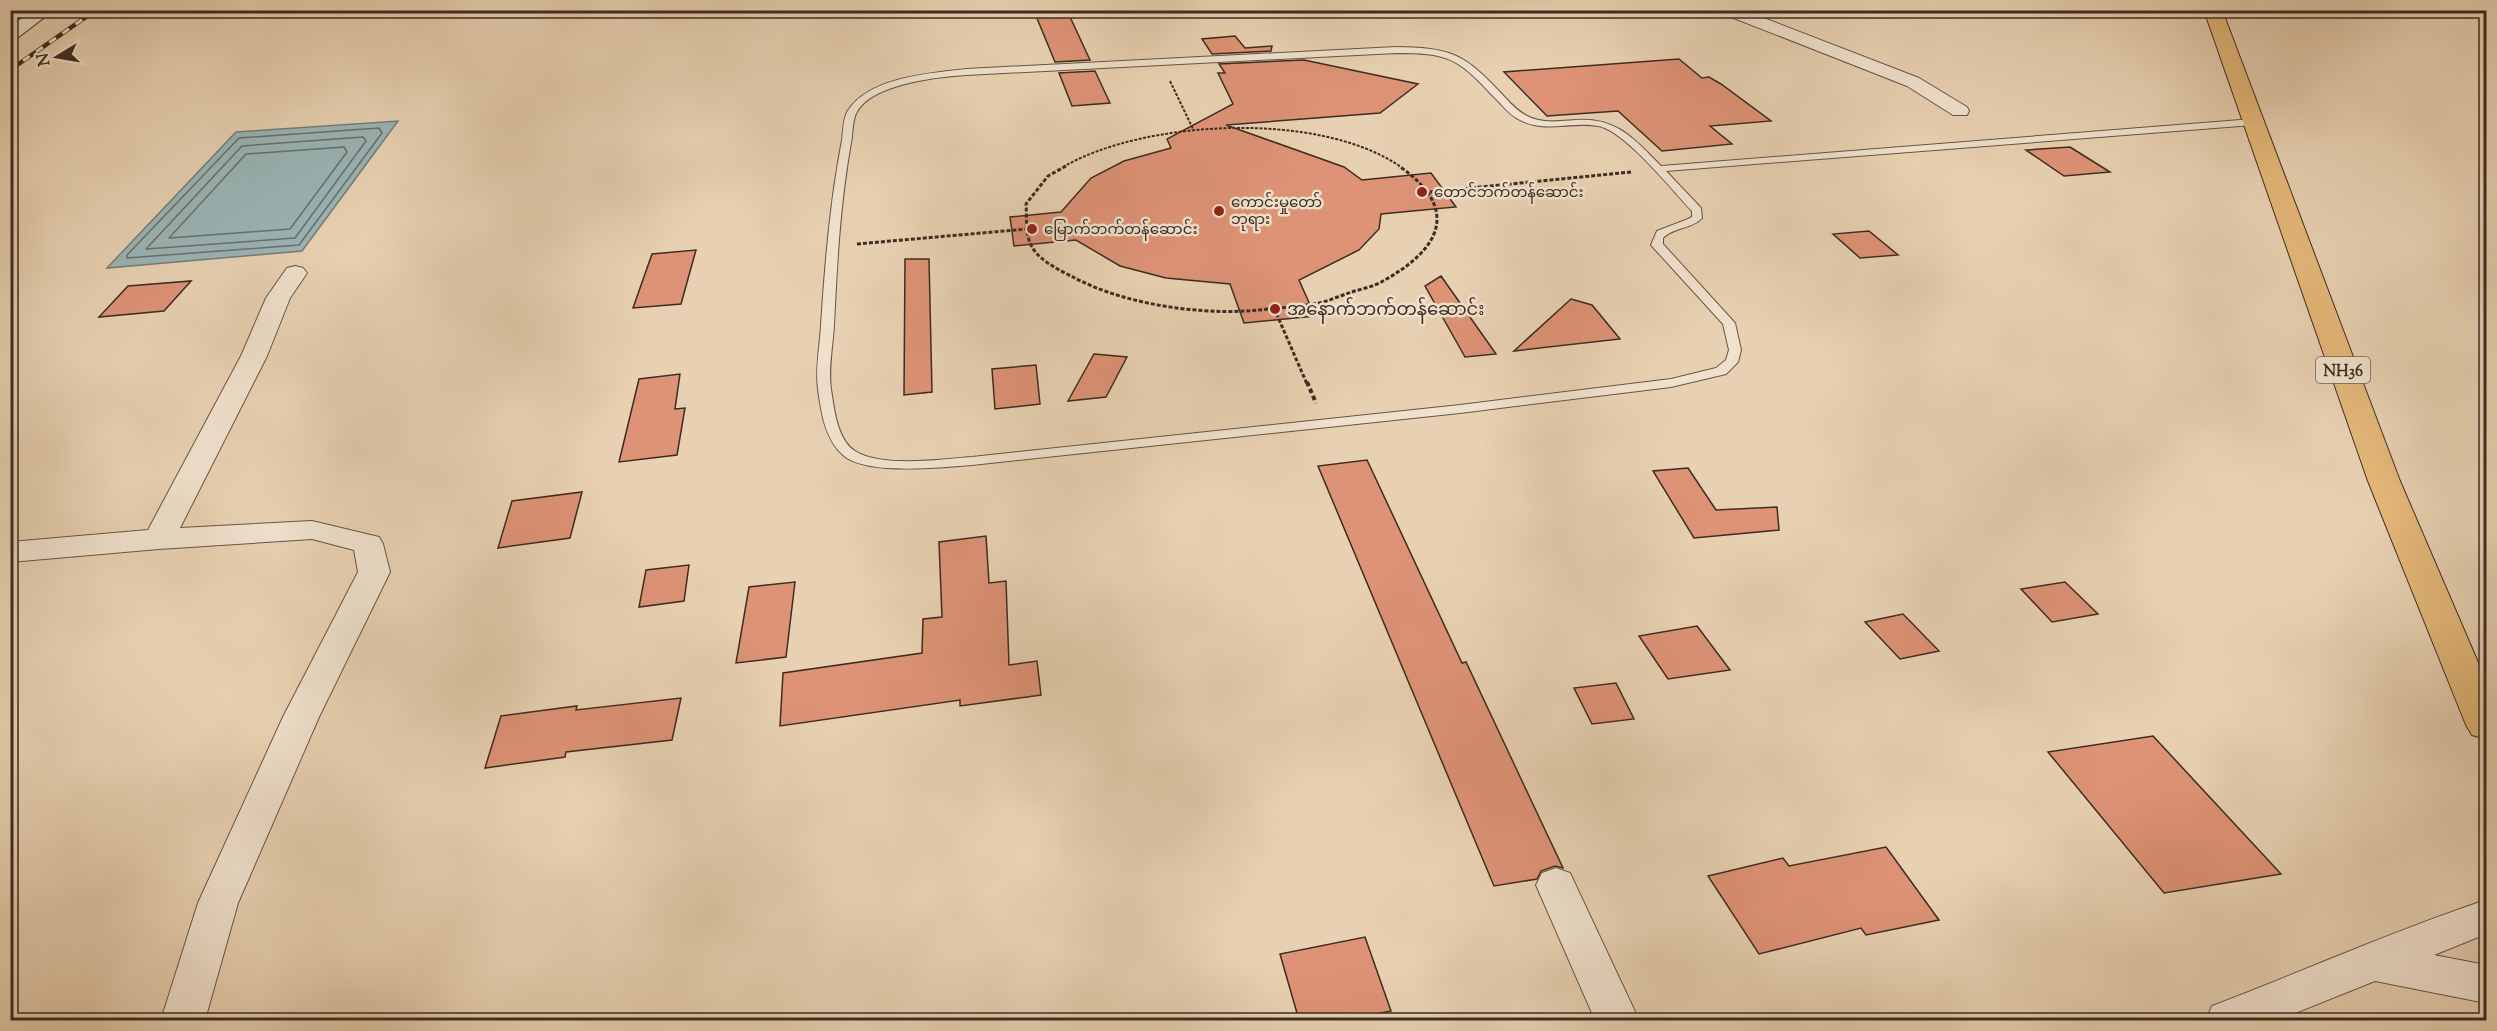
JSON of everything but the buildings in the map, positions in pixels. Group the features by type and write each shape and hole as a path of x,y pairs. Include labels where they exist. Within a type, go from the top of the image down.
{"highway":[{"name":"NH36","path":"2213,10 2384,481 2487,725"}],"street":[{"path":"10,35 46,10"},
{"path":"1727,10 1913,82 1960,111"},
{"path":"159,539 254,356 278,298 296,273"},
{"path":"10,552 159,539 312,530 368,544 374,572 301,717 218,903 183,1020"},
{"path":"1556,885 1617,1020"},
{"path":"2228,1020 2440,933 2487,917"},
{"path":"2373,962 2487,984"}],"lane":[{"path":"1396,50 1438,51 1452,54 1465,62 1523,118 1544,124 1593,123 1611,127 1658,169 1697,210 1697,218 1692,222 1665,230 1658,236 1656,245 1729,323 1735,350 1732,362 1721,371 1671,383 1325,424 972,461 921,464 876,463 849,454 835,438 824,387 832,246 841,171 852,111 868,97 886,86 933,75 966,72 1396,50"},
{"path":"1658,169 2253,122"}],"path":[{"path":"1161,62 1193,129"},
{"path":"1253,128 1311,134 1353,145 1405,168 1429,192 1438,224 1423,254 1382,282 1320,303 1244,311 1167,307 1099,291 1050,266 1031,246 1027,229 1026,204 1048,176 1086,154 1136,138 1193,129 1253,128"},
{"path":"1429,192 1658,169"},
{"path":"832,246 1027,229"},
{"path":"1274,308 1325,424"}],"water":[{"path":"398,121 302,251 107,268 236,132"}],"railway":[{"path":"10,70 96,10"}],"place":[{"name":"တောင်ဘက်တန်ဆောင်း","path":"1422,192"},
{"name":"ကောင်းမှုတော် ဘုရား","path":"1219,211"},
{"name":"မြောက်ဘက်တန်ဆောင်း","path":"1032,229"},
{"name":"အနောက်ဘက်တန်ဆောင်း","path":"1275,309"}]}
